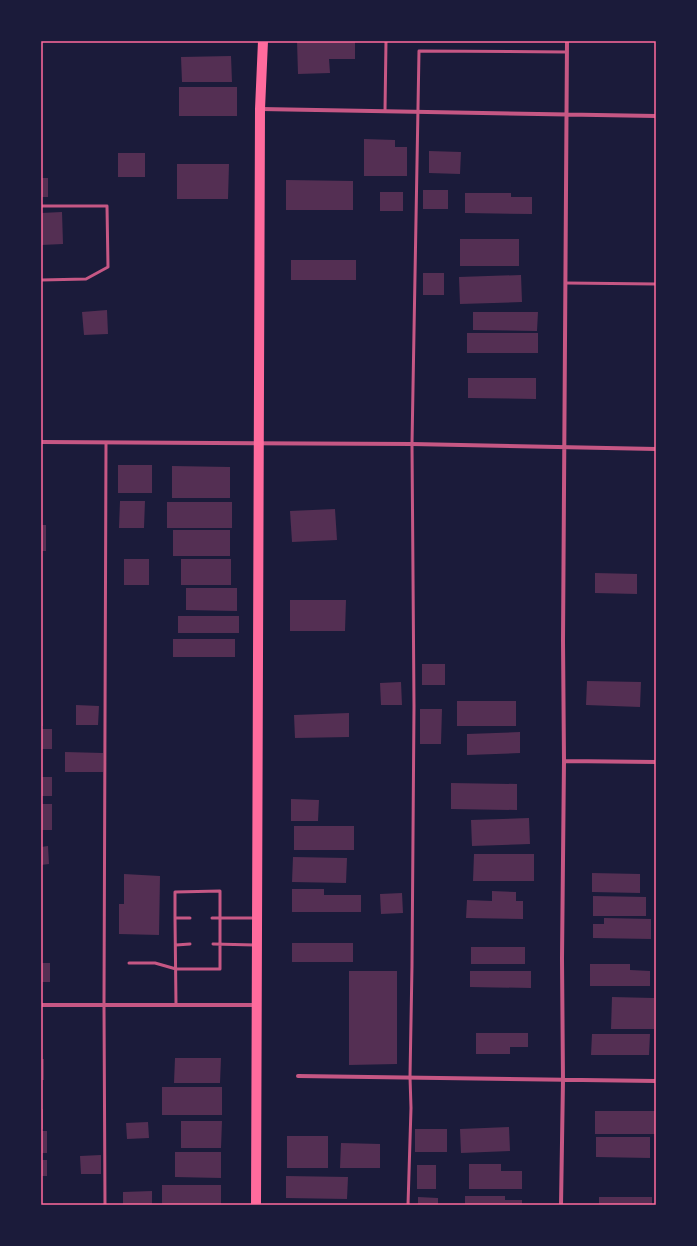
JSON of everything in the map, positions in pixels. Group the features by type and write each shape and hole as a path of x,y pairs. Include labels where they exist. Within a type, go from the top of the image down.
{"main road":[{"path":"256,1205 260,110 263,41"}],"street":[{"path":"561,1205 563,1080 562,959 567,114 566,41"},
{"path":"260,110 656,116"},
{"path":"41,442 412,444 656,449"},
{"path":"564,761 656,762"},
{"path":"41,1005 257,1005"},
{"path":"298,1076 656,1081"}],"lane":[{"path":"385,111 386,41"},
{"path":"408,1205 411,1108 410,1077 414,706 412,444 419,51 566,52"},
{"path":"41,206 106,206 108,267 86,280 41,280"},
{"path":"566,283 656,284"},
{"path":"105,1205 104,1005 106,443"},
{"path":"129,963 155,964 176,969 220,969 220,891 175,892 176,944 176,969 176,1005"},
{"path":"175,918 190,918"},
{"path":"212,918 257,918"},
{"path":"176,944 190,944"},
{"path":"213,944 257,945"}],"building":[{"path":"297,41 355,41 355,59 329,59 330,73 298,74"},
{"path":"231,56 232,82 182,82 181,57"},
{"path":"179,87 237,87 237,116 179,116"},
{"path":"364,139 395,140 395,147 407,147 407,176 364,176"},
{"path":"429,151 461,152 460,174 429,173"},
{"path":"118,153 145,153 145,177 118,177"},
{"path":"177,164 229,164 228,199 177,199"},
{"path":"41,178 48,178 48,197 41,197"},
{"path":"286,180 353,181 353,210 286,210"},
{"path":"423,190 448,190 448,209 423,209"},
{"path":"380,192 403,192 403,211 380,211"},
{"path":"465,193 511,193 511,197 532,197 532,214 465,213"},
{"path":"62,212 63,244 41,245 41,213"},
{"path":"460,239 519,239 519,266 460,266"},
{"path":"291,260 356,260 356,280 291,280"},
{"path":"423,273 444,273 444,295 423,295"},
{"path":"521,275 522,302 460,304 459,277"},
{"path":"107,310 108,334 84,335 82,312"},
{"path":"473,312 538,312 537,331 473,330"},
{"path":"467,333 538,333 538,353 467,353"},
{"path":"468,378 536,378 536,399 468,398"},
{"path":"118,465 152,465 152,493 118,493"},
{"path":"172,466 230,467 230,498 172,498"},
{"path":"120,501 145,501 144,528 119,528"},
{"path":"167,502 232,502 232,528 167,528"},
{"path":"335,509 337,540 292,542 290,511"},
{"path":"41,525 46,525 46,551 41,551"},
{"path":"173,530 230,530 230,556 173,556"},
{"path":"124,559 149,559 149,585 124,585"},
{"path":"181,559 231,559 231,585 181,585"},
{"path":"595,573 637,574 637,594 595,593"},
{"path":"186,588 237,588 237,611 186,610"},
{"path":"290,600 346,600 345,631 290,631"},
{"path":"178,616 239,616 239,633 178,633"},
{"path":"173,639 235,639 235,657 173,657"},
{"path":"422,664 445,664 445,685 422,685"},
{"path":"587,681 641,682 640,707 586,705"},
{"path":"401,682 402,705 381,705 380,683"},
{"path":"457,701 516,701 516,726 457,726"},
{"path":"42,704 43,726 41,726"},
{"path":"76,705 99,706 98,725 76,725"},
{"path":"420,709 442,709 441,744 420,744"},
{"path":"349,713 349,737 295,738 294,715"},
{"path":"41,729 52,729 52,749 41,749"},
{"path":"520,732 520,753 467,755 467,734"},
{"path":"65,752 103,753 103,772 65,772"},
{"path":"41,777 52,777 52,796 41,796"},
{"path":"451,783 517,784 517,810 451,809"},
{"path":"291,799 319,800 318,821 291,821"},
{"path":"41,804 52,804 52,830 41,830"},
{"path":"529,818 530,844 472,846 471,820"},
{"path":"294,826 354,826 354,850 294,850"},
{"path":"48,846 49,864 41,865 41,847"},
{"path":"474,854 534,854 534,881 473,881"},
{"path":"293,857 347,858 346,883 292,882"},
{"path":"592,873 640,874 640,893 592,892"},
{"path":"124,874 160,876 159,935 119,934 119,904 124,904"},
{"path":"292,889 324,889 324,895 361,895 361,912 292,912"},
{"path":"492,891 516,892 516,901 523,901 523,919 466,918 467,900 492,901"},
{"path":"402,893 403,913 381,914 380,894"},
{"path":"593,896 646,897 646,916 593,916"},
{"path":"604,918 651,919 651,939 593,938 593,924 604,924"},
{"path":"292,943 353,943 353,962 292,962"},
{"path":"471,947 525,947 525,964 471,964"},
{"path":"41,963 50,963 50,982 41,982"},
{"path":"590,964 630,964 630,970 650,971 650,986 590,986"},
{"path":"349,971 397,971 397,1064 349,1065"},
{"path":"470,971 531,971 531,988 470,987"},
{"path":"612,997 654,998 654,1029 611,1029"},
{"path":"476,1033 528,1033 528,1047 510,1047 510,1054 476,1054"},
{"path":"592,1034 650,1034 649,1055 591,1055"},
{"path":"175,1058 221,1058 220,1083 174,1083"},
{"path":"41,1059 44,1059 44,1080 41,1080"},
{"path":"162,1087 222,1087 222,1115 162,1115"},
{"path":"41,1109 43,1109 43,1129 41,1129"},
{"path":"595,1111 656,1111 656,1134 595,1134"},
{"path":"181,1121 222,1121 221,1148 181,1148"},
{"path":"148,1122 149,1138 127,1139 126,1123"},
{"path":"509,1127 510,1151 461,1153 460,1129"},
{"path":"415,1129 447,1129 447,1152 415,1152"},
{"path":"41,1131 47,1131 47,1153 41,1153"},
{"path":"287,1136 328,1136 328,1168 287,1168"},
{"path":"596,1137 650,1137 650,1158 596,1157"},
{"path":"341,1143 380,1144 380,1168 340,1168"},
{"path":"175,1152 221,1152 221,1178 175,1177"},
{"path":"101,1155 101,1174 81,1174 80,1156"},
{"path":"41,1160 47,1160 47,1176 41,1176"},
{"path":"469,1164 501,1164 501,1171 522,1171 522,1189 469,1189"},
{"path":"417,1165 436,1165 436,1189 417,1189"},
{"path":"286,1176 348,1177 347,1199 286,1198"},
{"path":"162,1185 221,1185 221,1205 162,1205"},
{"path":"152,1191 152,1205 123,1205 123,1192"},
{"path":"465,1196 505,1196 505,1200 522,1200 522,1205 465,1205"},
{"path":"418,1197 438,1198 438,1205 418,1205"},
{"path":"599,1197 652,1197 652,1205 599,1205"}]}
